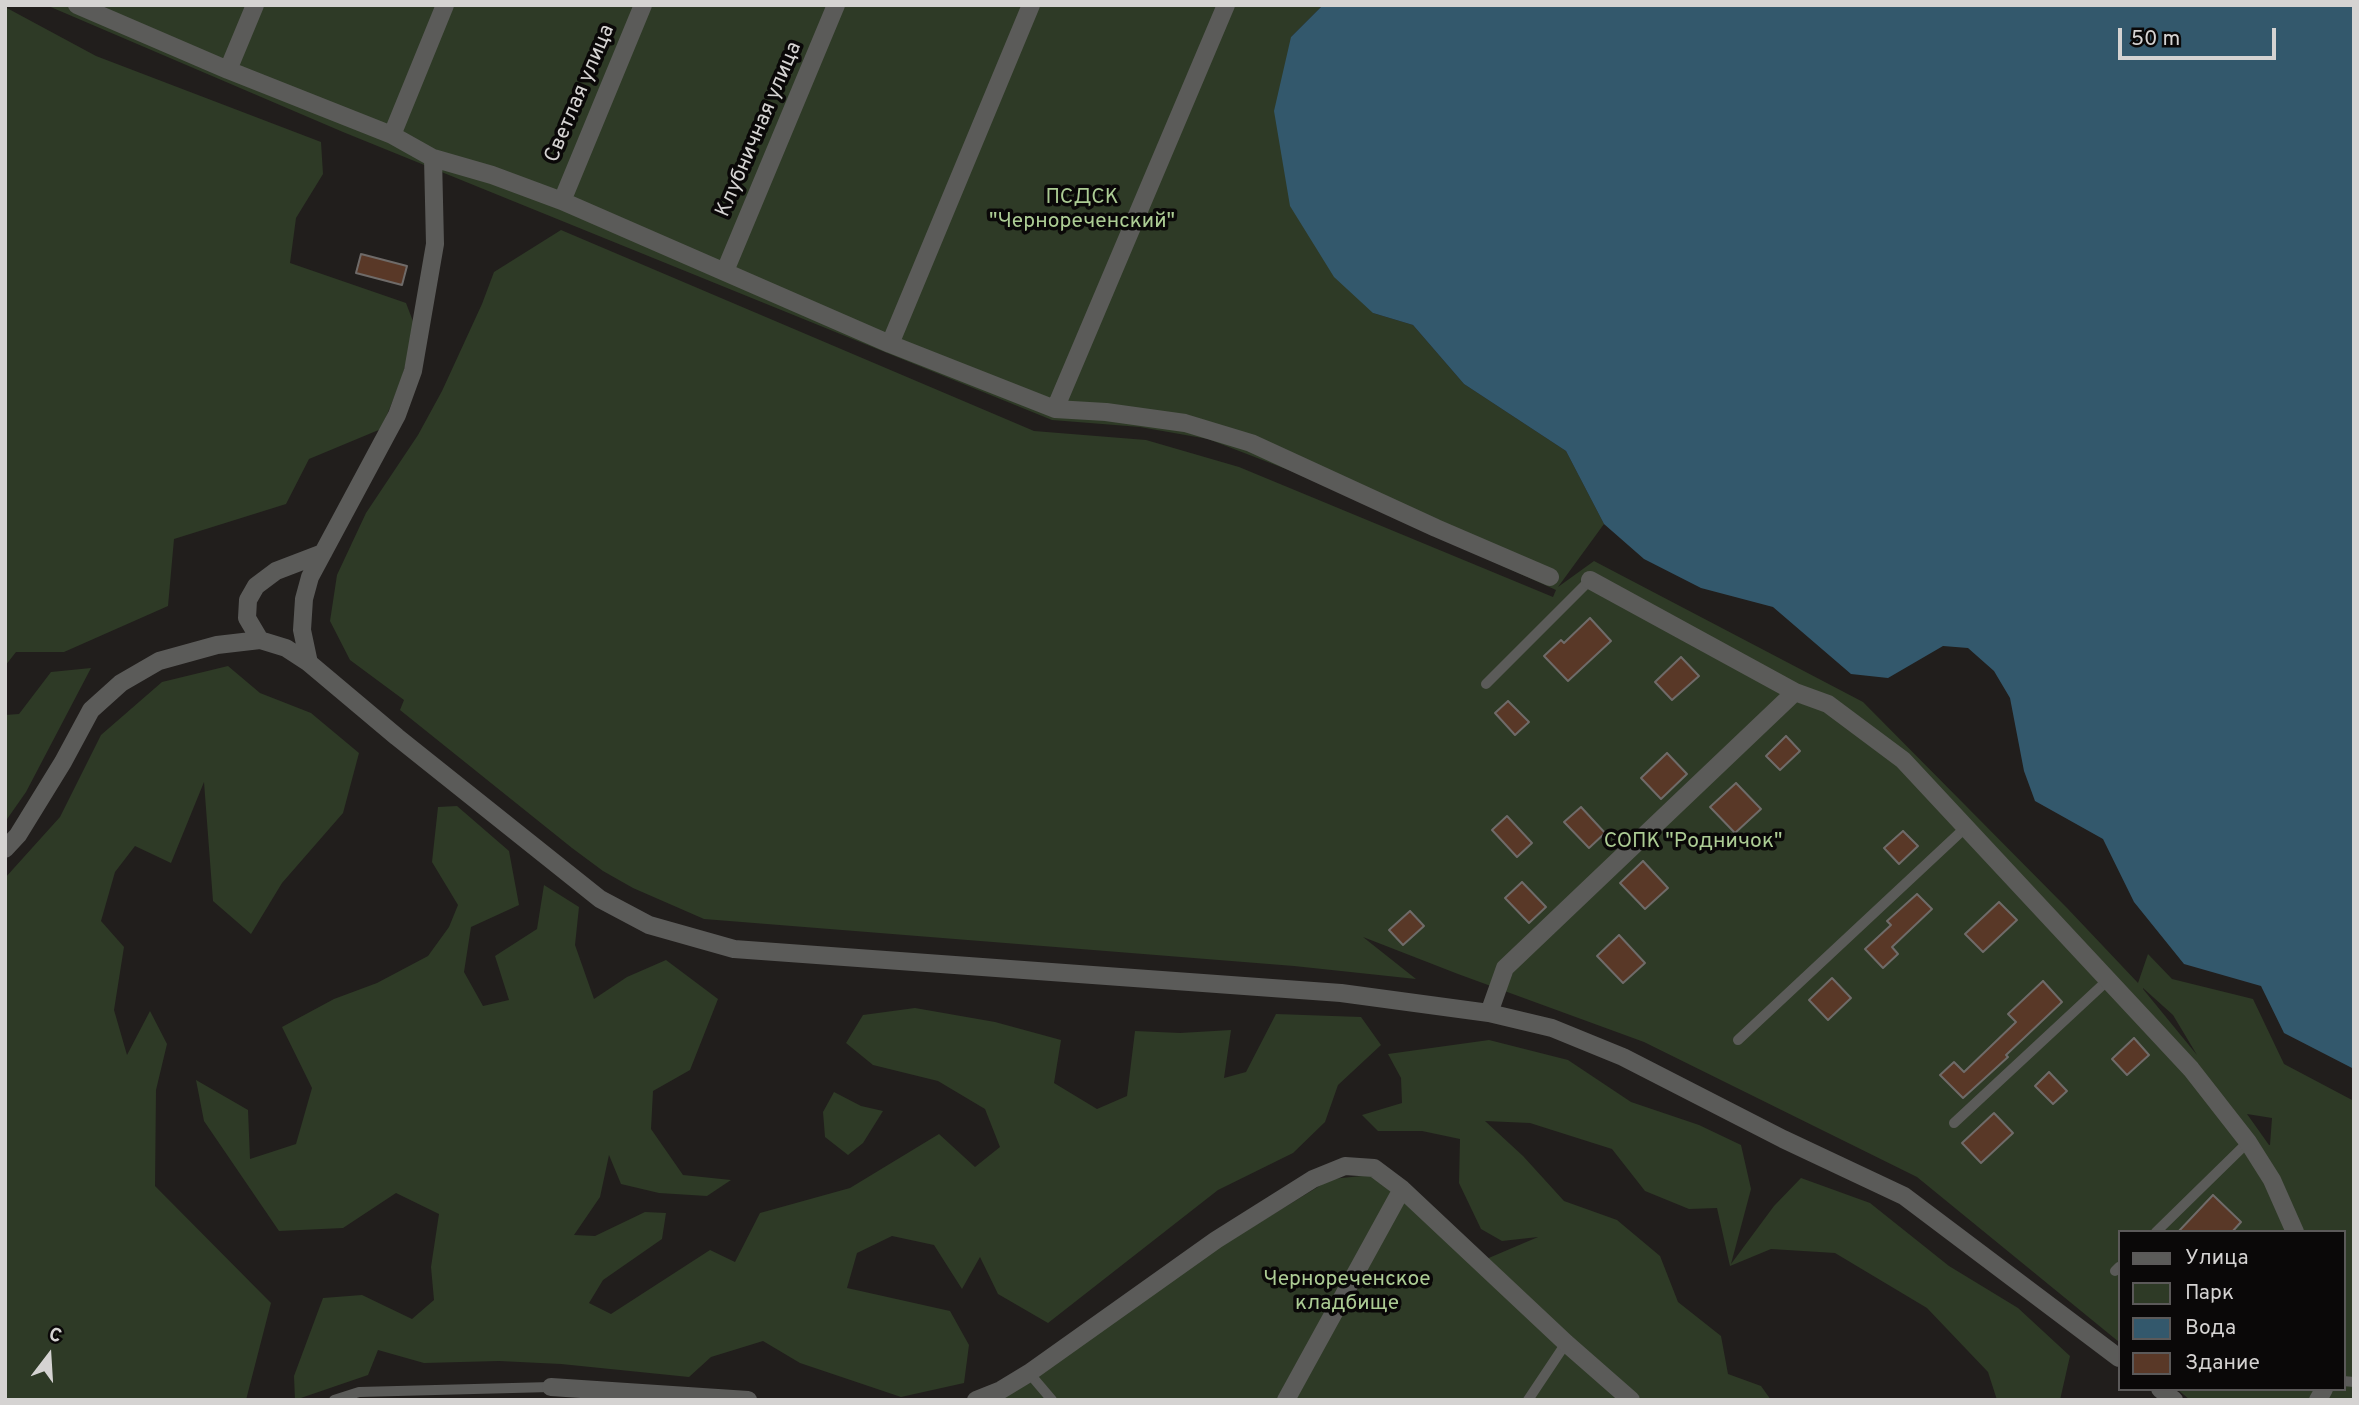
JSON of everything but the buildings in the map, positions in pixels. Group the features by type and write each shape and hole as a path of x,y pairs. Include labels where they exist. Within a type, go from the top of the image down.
{"street":[{"path":"77,5 228,70 392,135 433,158 492,175 562,201 890,344 1055,409 1106,412 1185,423 1251,443 1550,577"},
{"path":"228,70 255,5"},
{"path":"392,135 446,5"},
{"name":"Светлая улица","path":"562,201 643,5"},
{"name":"Клубничная улица","path":"725,271 836,5"},
{"path":"890,344 1031,5"},
{"path":"1055,409 1226,5"},
{"path":"309,663 302,630 304,599 310,577 397,415 413,371 435,244 433,158"},
{"path":"260,640 247,618 248,600 256,586 276,571 323,553"},
{"path":"1590,580 1795,692 1828,704 1903,760 2191,1069 2248,1142 2272,1180 2294,1230"},
{"path":"5,849 24,825 63,762 91,710 121,682 159,661 217,645 260,640 286,648 309,663 600,899 649,925 734,949 1340,993 1489,1013 1552,1028 1623,1058 1783,1139 1904,1196 2118,1357"},
{"path":"1489,1013 1505,968 1795,692"},
{"path":"976,1400 1001,1390 1029,1373 1216,1240 1313,1178 1345,1166 1374,1168 1402,1189 1566,1343 1631,1400"},
{"path":"1286,1400 1402,1189"},
{"path":"551,1387 748,1400"}],"lane":[{"path":"1486,684 1590,580"},
{"path":"1738,1040 1965,828"},
{"path":"1954,1123 2109,979"},
{"path":"2158,1230 2248,1142"},
{"path":"1528,1400 1566,1343"},
{"path":"1029,1373 1052,1400"},
{"path":"334,1400 359,1392 551,1387"}],"green space":[{"path":"46,5 1323,5 1291,37 1373,313 1413,325 1464,384 1566,451 1604,524 1558,587 1594,561 1863,702 2138,983 2148,954 2172,979 2253,999 2284,1064 2354,1101 2354,1400 2190,1400 2179,1391 2345,1391 2345,1230 2118,1230 2118,1341 1917,1177 1644,1042 1363,937 1416,979 1294,966 704,919 633,888 603,871 572,848 400,710 404,700 350,660 330,621 337,575 366,513 418,435 442,391 494,272 561,230 1034,431 1146,440 1239,467 1553,597 1556,590 1291,471 1208,439 1140,427 1052,420 343,132","holes":["2143,988 2173,1015 2197,1055","2247,1114 2272,1118 2270,1145 2269,1145"]},
{"path":"5,7 96,56 321,142 323,174 296,218 290,263 406,303 414,324 401,381 381,429 309,459 286,504 174,539 168,606 64,652 16,652 5,666"},
{"path":"228,666 260,693 311,713 359,753 343,813 282,883 251,934 213,901 204,782 171,863 135,846 115,872 101,921 124,947 114,1010 127,1055 150,1011 167,1044 156,1090 155,1186 271,1303 246,1400 5,1400 5,878 60,817 101,735 162,682"},
{"path":"91,668 26,792 5,822 5,715 19,714 51,672"},
{"path":"457,806 509,851 519,905 471,927 464,972 483,1006 509,1000 495,956 537,929 544,885 579,907 575,945 594,999 627,977 666,960 718,999 690,1070 653,1091 651,1129 683,1175 731,1180 707,1196 659,1193 621,1184 609,1155 600,1197 574,1235 595,1236 645,1212 666,1213 662,1239 603,1280 589,1303 611,1314 710,1250 735,1262 760,1213 850,1188 939,1134 975,1167 1000,1147 985,1109 938,1081 873,1065 846,1043 863,1015 915,1008 995,1022 1061,1040 1054,1083 1097,1109 1127,1096 1135,1031 1180,1033 1231,1030 1224,1078 1246,1072 1276,1014 1361,1017 1381,1045 1338,1085 1325,1122 1293,1153 1218,1190 1048,1323 998,1294 980,1257 962,1289 934,1245 892,1236 857,1253 847,1288 950,1311 969,1345 964,1383 901,1397 800,1363 763,1341 711,1357 689,1377 561,1364 499,1361 424,1363 378,1350 368,1375 295,1400 294,1376 323,1298 362,1295 412,1319 434,1300 431,1267 439,1214 396,1193 343,1228 279,1231 204,1121 196,1080 248,1110 250,1159 296,1144 312,1088 282,1027 334,999 377,983 428,956 449,927 458,905 432,862 438,807"},
{"name":"Чернореченское кладбище","path":"1489,1040 1568,1060 1631,1102 1699,1125 1741,1145 1751,1189 1731,1264 1774,1206 1801,1178 1870,1203 1949,1266 2018,1308 2070,1356 2060,1400 1997,1400 1988,1372 1927,1308 1835,1253 1771,1249 1730,1266 1717,1208 1689,1209 1645,1191 1612,1149 1530,1123 1485,1121 1523,1156 1564,1201 1617,1220 1660,1256 1678,1302 1721,1336 1728,1374 1761,1386 1771,1400 990,1400 1224,1244 1331,1179 1372,1175 1477,1263 1538,1237 1502,1241 1481,1229 1459,1183 1460,1139 1422,1131 1378,1131 1362,1115 1402,1103 1401,1078 1388,1054"},
{"path":"834,1092 861,1106 883,1111 863,1143 848,1155 825,1137 823,1112"}],"water":[{"path":"1323,5 2354,5 2354,1069 2284,1033 2261,986 2184,964 2134,902 2103,839 2035,801 2024,771 2010,698 1994,671 1968,648 1943,646 1888,678 1851,674 1773,607 1701,588 1644,559 1604,524 1566,451 1464,384 1413,325 1373,313 1334,277 1290,206 1274,111 1291,37"}],"park label":[{"name":"ПСДСК \"Чернореченский\"","path":"1082,211"},
{"name":"СОПК \"Родничок\"","path":"1693,843"}]}
